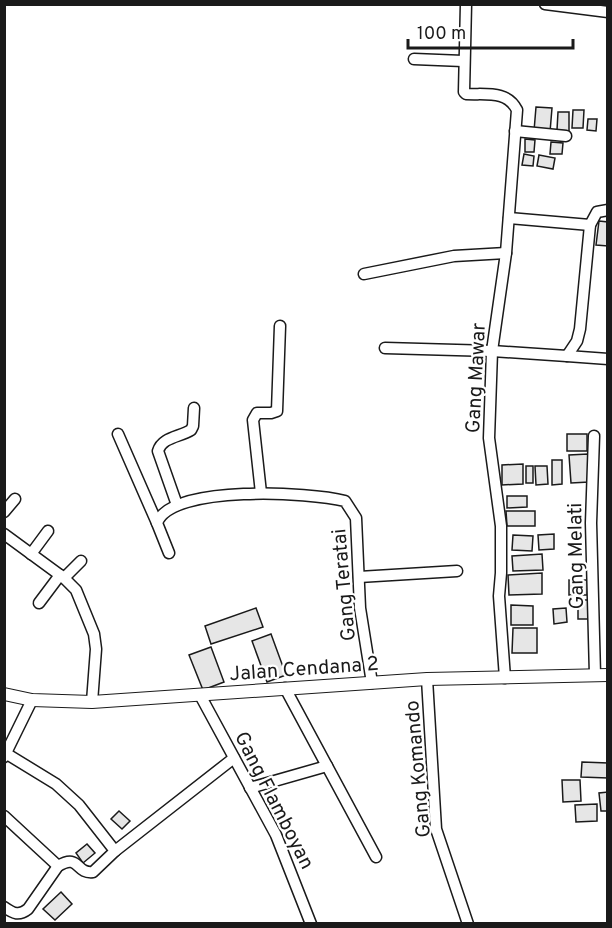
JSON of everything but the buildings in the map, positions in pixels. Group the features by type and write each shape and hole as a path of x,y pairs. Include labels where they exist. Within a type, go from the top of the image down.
{"street":[{"path":"414,59 464,61 466,4"},
{"path":"545,4 608,12"},
{"name":"Gang Mawar","path":"464,61 464,92 466,94 501,95 513,102 517,110 506,253 492,351 489,438 501,526 499,596 505,678"},
{"path":"515,130 566,136"},
{"path":"567,356 577,341 580,328 590,225 597,212 608,210"},
{"path":"509,218 590,225"},
{"path":"364,274 454,256 506,253"},
{"path":"261,493 253,420 257,412 278,411 280,326"},
{"path":"385,348 492,351 608,359"},
{"path":"177,505 158,451 162,442 191,430 194,408"},
{"path":"118,434 169,553"},
{"name":"Gang Melati","path":"594,436 591,523 601,675"},
{"name":"Gang Teratai","path":"157,523 163,513 177,505 220,495 261,493 333,498 345,501 356,518 360,608 372,682"},
{"path":"4,512 15,500"},
{"path":"31,554 48,531"},
{"path":"4,534 62,576 76,590 94,634 96,649 92,702"},
{"path":"39,603 62,576 81,561"},
{"path":"359,577 458,571"},
{"name":"Jalan Cendana 2","path":"4,694 32,700 92,702 427,679 601,675"},
{"name":"Gang Komando","path":"427,679 436,829 468,924"},
{"path":"285,688 376,857"},
{"name":"Gang Flamboyan","path":"200,695 276,835 311,924"},
{"path":"32,700 6,756 56,784 79,805 115,851"},
{"path":"4,907 25,918 28,909 58,866 72,861 87,873 93,873 115,851 234,758"},
{"path":"250,788 327,766"},
{"path":"4,816 58,866"}]}
